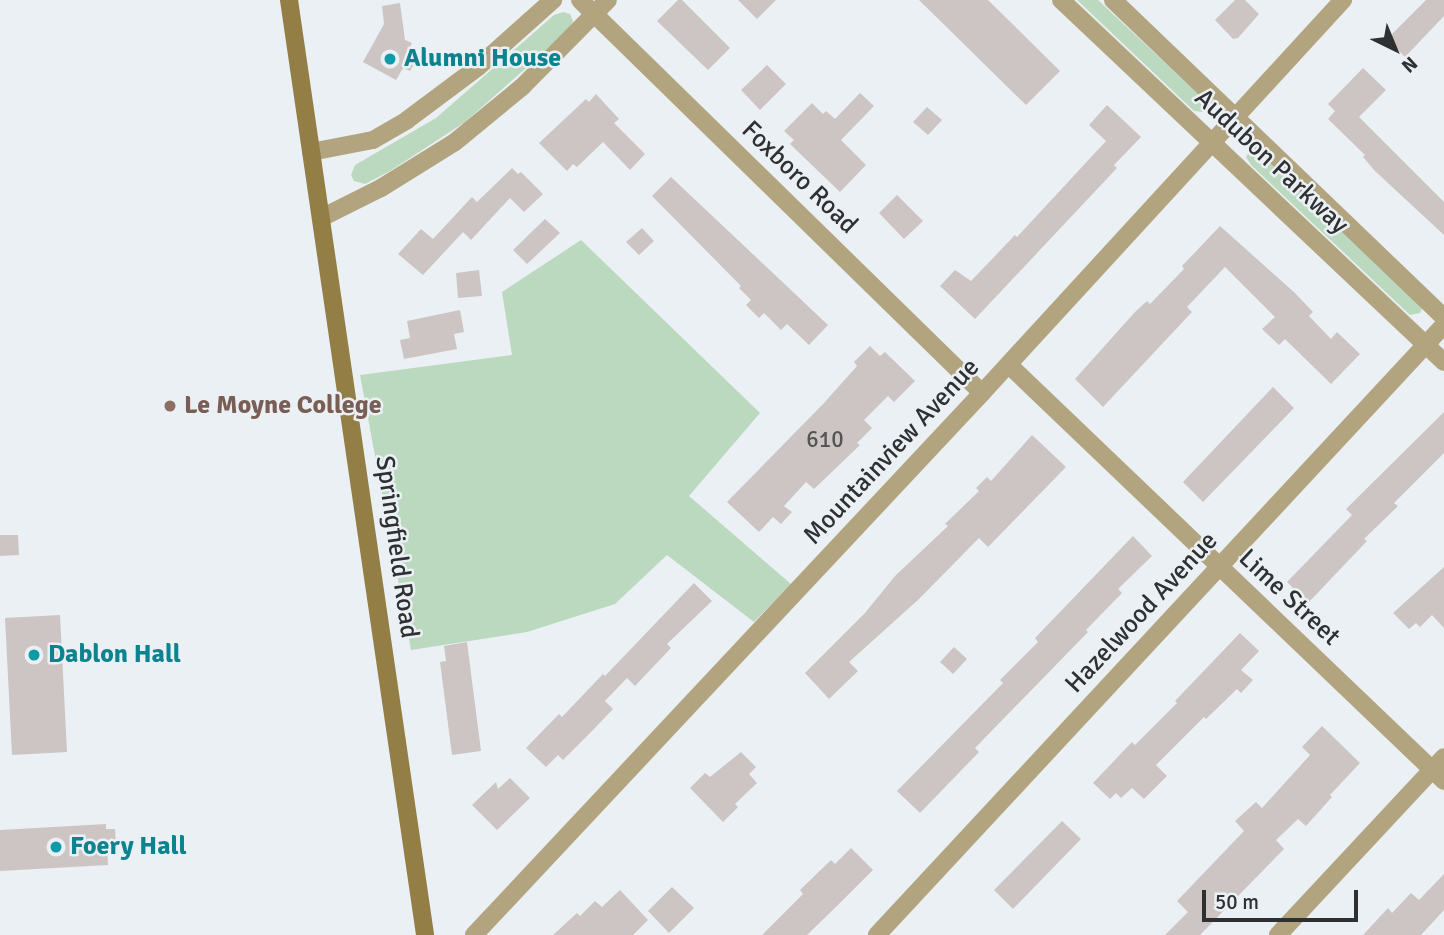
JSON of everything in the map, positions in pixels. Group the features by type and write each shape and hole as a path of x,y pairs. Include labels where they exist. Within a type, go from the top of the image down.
{"street":[{"name":"Springfield Road","path":"289,0 425,935"},
{"path":"311,152 373,140 407,121 478,67 553,0"},
{"name":"Foxboro Road","path":"580,0 982,393"},
{"path":"320,218 381,188 455,142 522,87 608,0"},
{"name":"Audubon Parkway","path":"1061,0 1444,362"},
{"name":"Audubon Parkway","path":"1113,0 1444,317"},
{"name":"Mountainview Avenue","path":"474,935 1009,365 1343,0"},
{"name":"Hazelwood Avenue","path":"877,935 1444,326"},
{"name":"Lime Street","path":"1009,365 1219,568 1440,769"},
{"path":"1278,935 1440,769"}],"green space":[{"path":"1077,0 1098,0 1207,102 1204,112 1194,111"},
{"path":"563,12 570,14 573,21 570,29 465,122 390,171 365,184 354,181 351,175 355,165 436,118 554,15"},
{"path":"1257,147 1423,307 1420,313 1410,315 1251,165 1246,157 1251,149"},
{"path":"581,240 760,413 689,496 791,584 754,622 667,555 615,604 527,632 411,650 360,375 512,355 502,292"}],"building":[{"path":"678,0 682,0 730,48 708,70 657,21"},
{"path":"738,0 776,0 757,19"},
{"path":"919,0 988,0 1060,71 1026,105"},
{"path":"1235,0 1245,0 1259,14 1238,38 1233,39 1215,20"},
{"path":"1426,0 1444,0 1444,16 1405,57 1387,39"},
{"name":"Alumni House","path":"400,3 405,40 412,43 408,51 418,57 410,71 403,68 396,80 363,62 384,24 382,6"},
{"path":"767,65 786,84 760,110 741,90"},
{"path":"1363,68 1386,90 1359,117 1444,202 1444,235 1375,171 1363,157 1365,155 1328,119 1335,111 1328,104"},
{"path":"860,93 874,106 841,140 866,165 840,192 790,144 794,140 784,131 812,103 823,114 826,111 835,119"},
{"path":"596,94 619,119 614,123 645,154 630,170 603,142 577,167 573,164 567,171 539,143 586,99 589,102"},
{"path":"1107,105 1141,137 1114,165 1117,168 975,319 940,286 955,270 971,281 1015,235 1017,237 1106,141 1089,125"},
{"path":"927,107 942,120 928,135 913,122"},
{"path":"512,168 518,174 521,172 543,194 524,212 510,198 471,240 463,232 423,275 398,254 421,229 433,239 472,197 477,202"},
{"path":"671,177 828,325 809,345 787,324 781,330 764,313 759,318 746,305 751,300 739,288 741,286 652,196"},
{"path":"897,195 923,221 904,239 879,213"},
{"path":"545,219 560,233 527,264 513,250"},
{"path":"1220,226 1295,293 1313,312 1309,316 1331,339 1337,332 1360,354 1331,384 1285,339 1279,345 1262,329 1275,317 1225,267 1187,307 1192,312 1103,407 1075,379 1135,312 1147,301 1150,304 1184,269 1182,266"},
{"path":"642,228 654,241 639,255 626,242"},
{"path":"479,270 482,296 458,298 456,273"},
{"path":"460,310 464,332 454,334 457,349 404,359 400,340 410,338 407,321"},
{"path":"870,346 880,356 885,352 915,381 894,402 888,396 864,420 872,428 857,443 860,445 814,489 806,482 784,506 792,512 781,524 773,517 759,532 727,502 824,403 857,366 854,362"},
{"path":"1273,387 1294,408 1203,502 1183,482"},
{"path":"1444,412 1444,453 1394,503 1398,506 1364,539 1367,541 1308,603 1287,582 1352,515 1346,509"},
{"path":"1032,435 1066,467 988,547 979,538 919,599 849,662 858,671 829,699 805,673 865,613 895,576 948,526 945,524 979,491 976,488 987,477 991,481"},
{"path":"0,535 18,535 19,555 0,556"},
{"path":"1133,536 1152,556 1118,589 1122,593 1086,630 1088,632 975,748 979,752 920,813 897,791 1003,683 1000,680 1038,642 1035,638"},
{"path":"1444,567 1444,628 1432,615 1420,627 1416,623 1409,629 1393,613"},
{"path":"694,583 712,601 667,644 671,648 635,686 627,678 605,701 613,709 563,760 558,755 546,767 526,748 559,714 562,717 603,674 605,676"},
{"name":"Dablon Hall","path":"60,615 67,752 12,755 5,618"},
{"path":"1240,633 1259,651 1241,670 1253,680 1241,693 1237,689 1206,719 1204,717 1156,765 1167,776 1144,799 1132,788 1121,798 1116,793 1110,799 1093,783 1132,742 1135,745 1177,703 1175,701"},
{"path":"467,642 481,751 452,755 440,662 446,661 444,646"},
{"path":"954,647 967,659 953,674 940,662"},
{"path":"1322,726 1360,763 1306,826 1298,819 1276,840 1284,849 1200,935 1165,935 1188,912 1177,901 1244,831 1235,821 1256,802 1262,808 1310,755 1302,747"},
{"path":"741,752 756,767 749,774 757,783 735,804 738,807 723,822 690,788 705,773 710,777"},
{"path":"510,778 530,798 497,830 472,805 496,782 498,789"},
{"path":"1062,821 1081,839 1013,909 994,890"},
{"name":"Foery Hall","path":"106,824 106,829 115,829 116,847 107,848 108,865 0,871 0,830"},
{"path":"851,848 873,870 841,902 807,935 762,935 803,894 800,890 831,860 835,864"},
{"path":"1444,874 1444,910 1421,935 1363,935 1388,908 1392,913 1411,893 1419,900"},
{"path":"672,887 694,908 669,933 648,911"},
{"path":"620,890 648,920 633,935 553,935 577,913 580,916 595,901 602,907"}],"place":[{"name":"Alumni House","path":"390,59"},
{"name":"Le Moyne College","path":"170,406"},
{"name":"Dablon Hall","path":"34,655"},
{"name":"Foery Hall","path":"56,847"}]}
